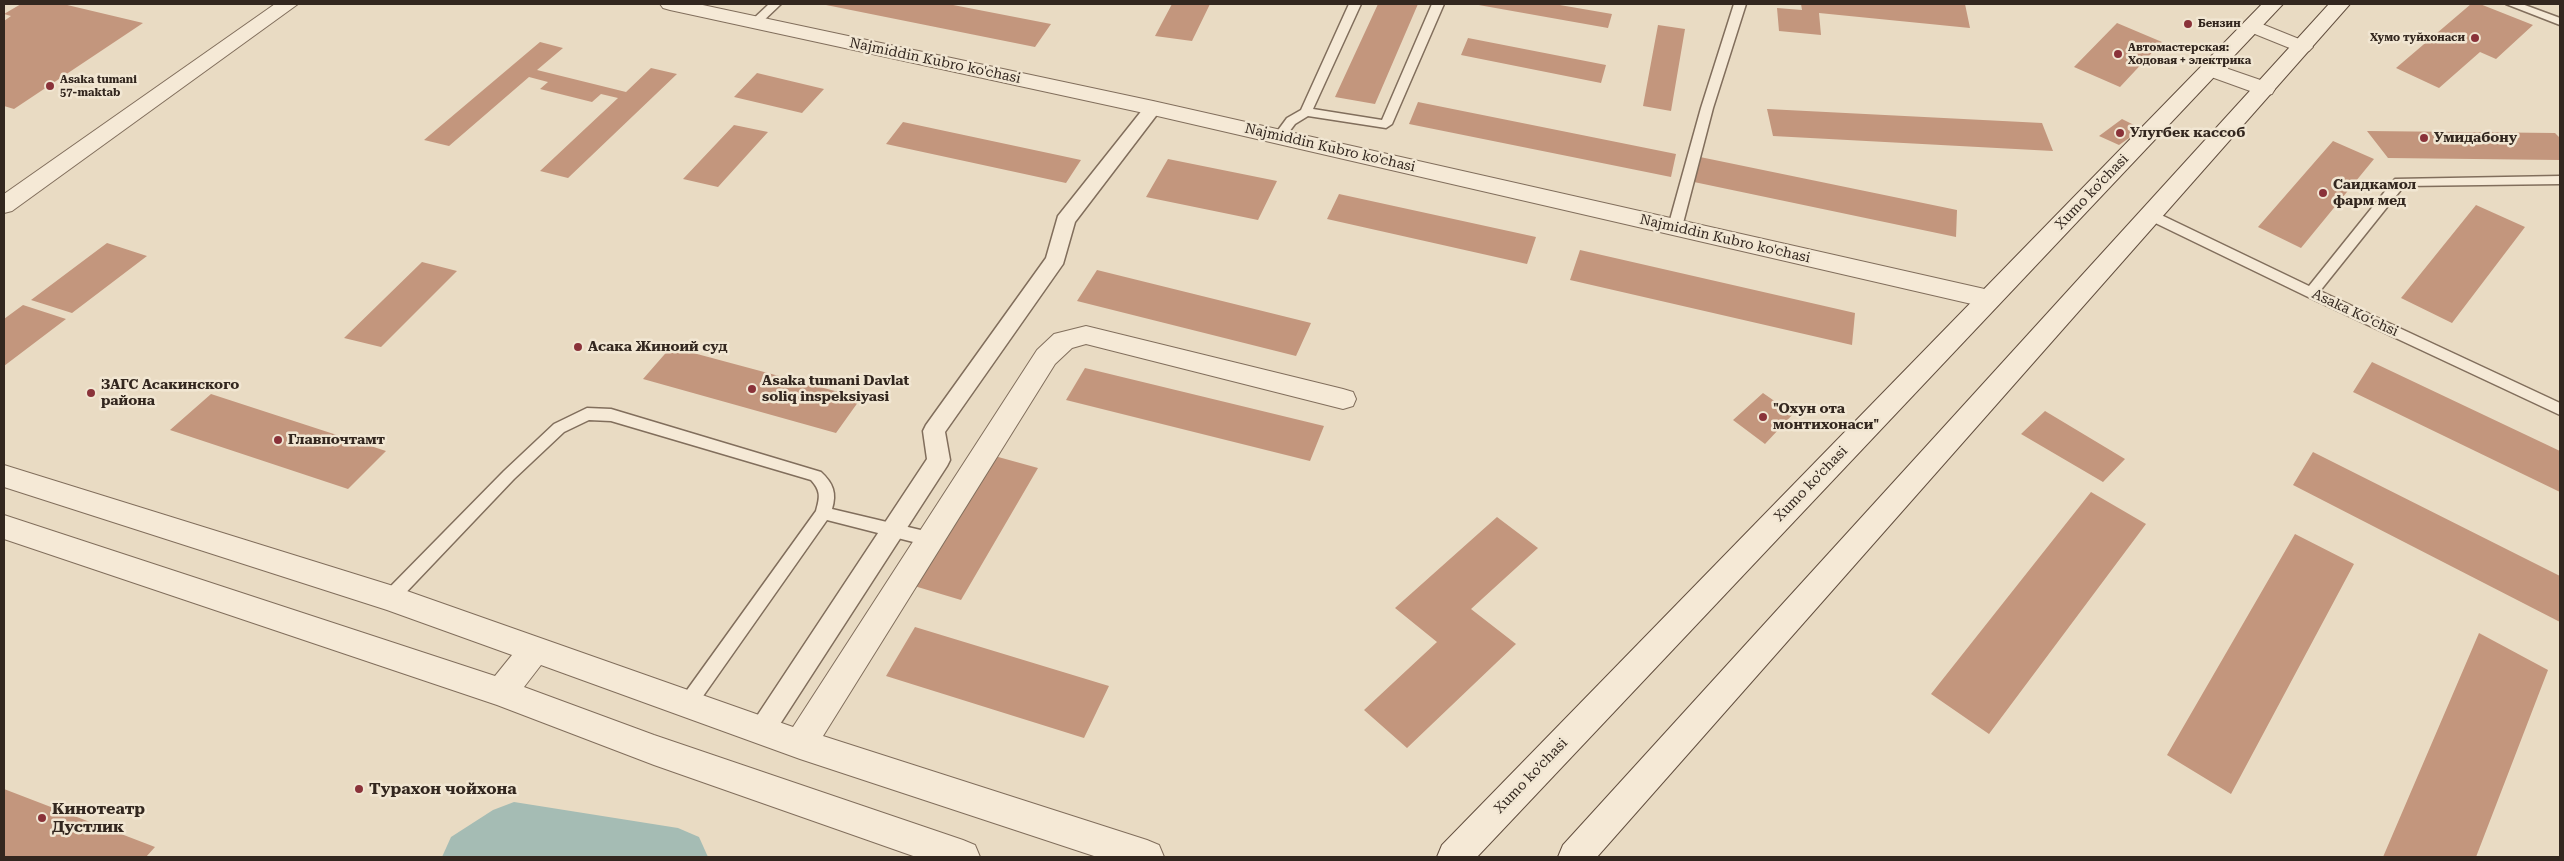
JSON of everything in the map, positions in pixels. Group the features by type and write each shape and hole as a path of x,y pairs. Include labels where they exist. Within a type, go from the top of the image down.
{"street":[{"path":"4,205 288,4"},
{"name":"Najmiddin Kubro ko'chasi","path":"670,4 1153,108 1989,299"},
{"name":"Xumo ko’chasi","path":"1454,857 2273,4"},
{"path":"1575,857 2340,4"},
{"path":"2252,26 2302,47"},
{"path":"2211,69 2264,88"},
{"path":"762,730 939,460 934,432 1056,259 1065,221 1153,108"},
{"path":"800,744 1046,357 1063,341 1086,335 1344,399"},
{"path":"4,476 390,598 800,744 1147,857"},
{"path":"4,527 501,692 654,750 963,857"},
{"path":"501,692 535,649"}],"lane":[{"path":"756,22 775,4"},
{"path":"1279,137 1291,121 1306,112 1355,4"},
{"path":"1306,112 1386,124 1438,4"},
{"path":"1675,227 1708,108 1740,4"},
{"path":"2512,4 2560,22"},
{"path":"2311,293 2400,182 2560,180"},
{"name":"Asaka Koʻchsi","path":"2150,215 2311,293 2560,409"},
{"path":"390,598 559,428 587,414 611,415 816,476 826,485 829,496 823,513 688,703"},
{"path":"823,513 929,539"}],"building":[{"path":"21,4 63,4 143,23 14,109 4,106 4,21 11,16 4,14"},
{"path":"948,4 1051,24 1035,47 826,5"},
{"path":"1172,4 1210,4 1192,41 1155,36"},
{"path":"1378,4 1418,4 1375,104 1335,97"},
{"path":"1473,4 1554,4 1612,14 1608,28"},
{"path":"1801,4 1965,4 1970,28 1819,13 1821,35 1779,31 1777,8 1802,10"},
{"name":"Хумо туйхонаси","path":"2471,4 2480,4 2533,25 2496,59 2480,52 2439,88 2396,68"},
{"name":"Автомастерская: Ходовая + электрика","path":"2117,23 2162,42 2120,87 2074,67"},
{"path":"1658,25 1685,29 1671,111 1643,106"},
{"path":"1468,38 1606,65 1601,83 1461,55"},
{"path":"540,42 563,48 537,70 626,92 651,68 677,74 568,178 540,171 618,98 601,94 592,102 540,89 548,82 529,77 449,146 424,140"},
{"path":"757,73 824,89 802,113 734,97"},
{"path":"1418,102 1676,154 1671,177 1409,124"},
{"path":"1767,109 2042,123 2053,151 1773,136"},
{"name":"Улугбек кассоб","path":"2122,119 2142,129 2119,145 2099,136"},
{"path":"903,122 1081,160 1066,183 886,144"},
{"path":"734,125 768,132 718,187 683,179"},
{"path":"2367,131 2555,133 2560,138 2560,160 2388,158"},
{"path":"2333,141 2374,159 2301,248 2258,227"},
{"path":"1700,157 1957,210 1956,237 1694,182"},
{"path":"1168,159 1277,181 1258,220 1146,197"},
{"path":"1339,194 1536,237 1527,264 1327,219"},
{"path":"2476,205 2525,227 2452,323 2401,298"},
{"path":"107,243 147,256 72,313 31,300"},
{"path":"1580,250 1855,313 1852,345 1570,280"},
{"path":"422,262 457,271 381,347 344,338"},
{"path":"1097,270 1311,323 1296,356 1077,301"},
{"path":"23,305 66,319 4,366 4,319"},
{"name":"Asaka tumani Davlat soliq inspeksiyasi","path":"671,347 861,398 836,433 643,379"},
{"path":"2372,362 2560,451 2560,492 2353,392"},
{"path":"1085,368 1324,426 1310,461 1066,400"},
{"name":"\"Охун ота монтихонаси\"","path":"1763,393 1793,414 1765,444 1733,420"},
{"name":"Главпочтамт","path":"211,394 386,451 348,489 170,430"},
{"path":"2045,411 2125,459 2103,482 2021,434"},
{"path":"2313,452 2560,576 2560,622 2293,485"},
{"path":"991,455 1038,468 961,600 911,585"},
{"path":"2091,492 2146,524 1989,734 1931,694"},
{"path":"1497,517 1538,548 1471,609 1516,644 1407,748 1364,710 1437,642 1395,608"},
{"path":"2295,534 2354,564 2231,794 2167,755"},
{"path":"915,627 1109,686 1084,738 886,676"},
{"path":"2479,633 2548,670 2476,857 2383,857"},
{"name":"Кинотеатр Дустлик","path":"4,789 155,847 146,857 4,857"}],"waterway":[{"path":"472,857 514,830 678,857"}],"place":[{"name":"Бензин","path":"2188,24"},
{"name":"Хумо туйхонаси","path":"2475,38"},
{"name":"Автомастерская: Ходовая + электрика","path":"2118,54"},
{"name":"Asaka tumani 57-maktab","path":"50,86"},
{"name":"Улугбек кассоб","path":"2120,133"},
{"name":"Умидабону","path":"2424,138"},
{"name":"Саидкамол фарм мед","path":"2323,193"},
{"name":"Асака Жиноий суд","path":"578,347"},
{"name":"Asaka tumani Davlat soliq inspeksiyasi","path":"752,389"},
{"name":"ЗАГС Асакинского района","path":"91,393"},
{"name":"\"Охун ота монтихонаси\"","path":"1763,417"},
{"name":"Главпочтамт","path":"278,440"},
{"name":"Турахон чойхона","path":"359,789"},
{"name":"Кинотеатр Дустлик","path":"42,818"}]}
